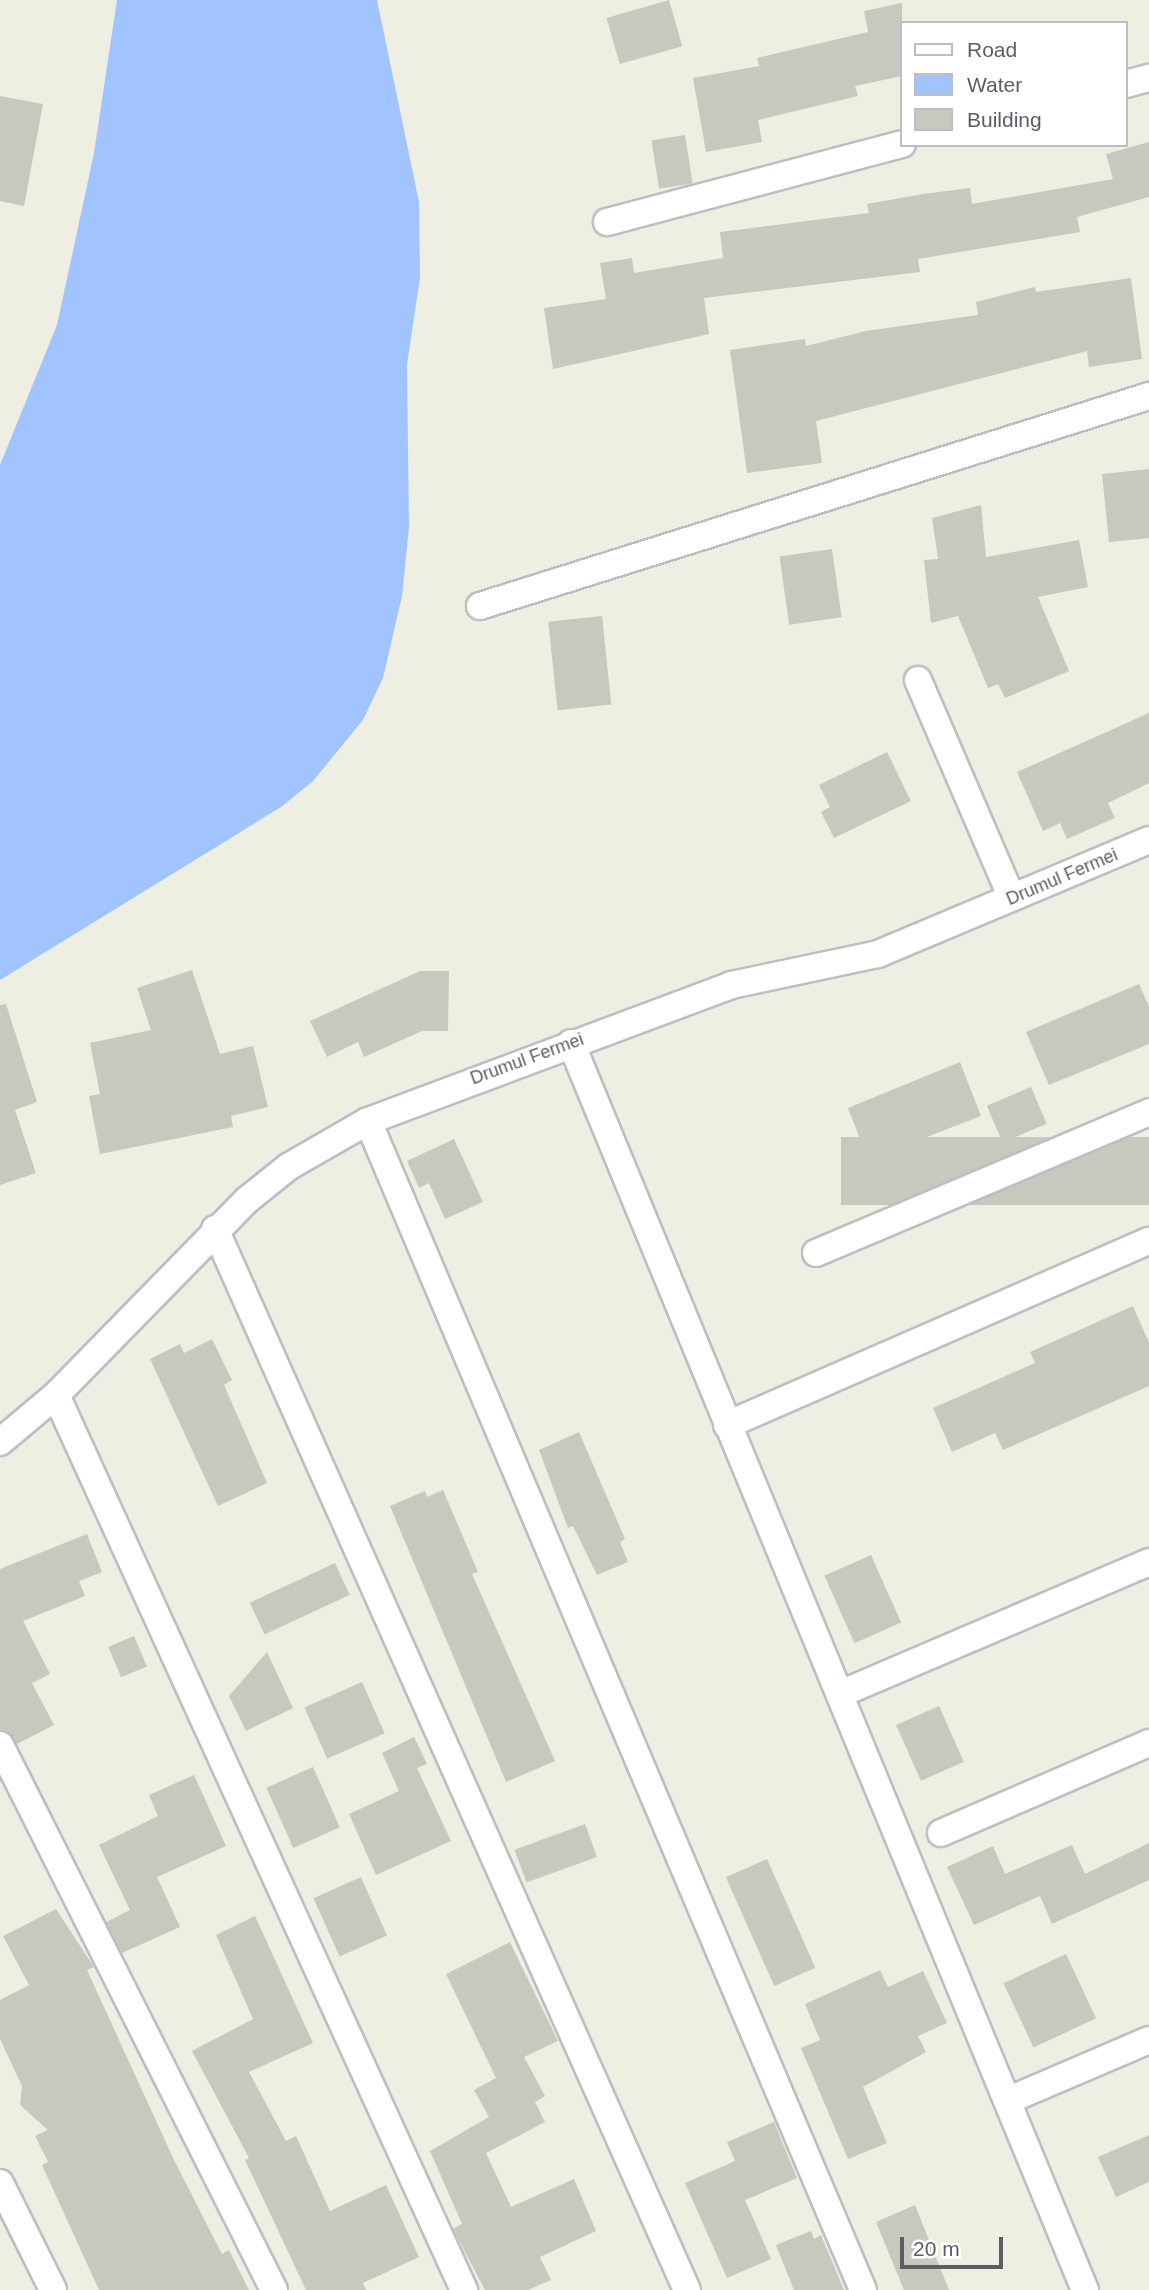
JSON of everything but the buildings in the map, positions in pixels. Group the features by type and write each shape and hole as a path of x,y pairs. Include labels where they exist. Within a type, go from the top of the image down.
{"street":[{"path":"1128,83 1149,78"},
{"path":"607,222 900,145"},
{"path":"480,606 1149,396"},
{"path":"918,680 1013,898"},
{"name":"Drumul Fermei","path":"0,1442 56,1395 215,1229 288,1167 368,1121 730,985 878,954 1149,840"},
{"path":"571,1043 727,1425 1009,2100 1085,2290"},
{"path":"816,1253 1149,1112"},
{"path":"368,1121 863,2290"},
{"path":"215,1229 687,2290"},
{"path":"727,1425 1149,1241"},
{"path":"56,1395 464,2290"},
{"path":"840,1694 1149,1562"},
{"path":"941,1833 1149,1743"},
{"path":"0,1745 274,2290"},
{"path":"1009,2100 1149,2040"},
{"path":"0,2183 53,2290"}],"water":[{"path":"117,0 377,0 419,202 420,277 407,365 409,527 402,596 383,678 363,720 313,781 281,807 0,980 0,465 57,325 94,153"}]}
